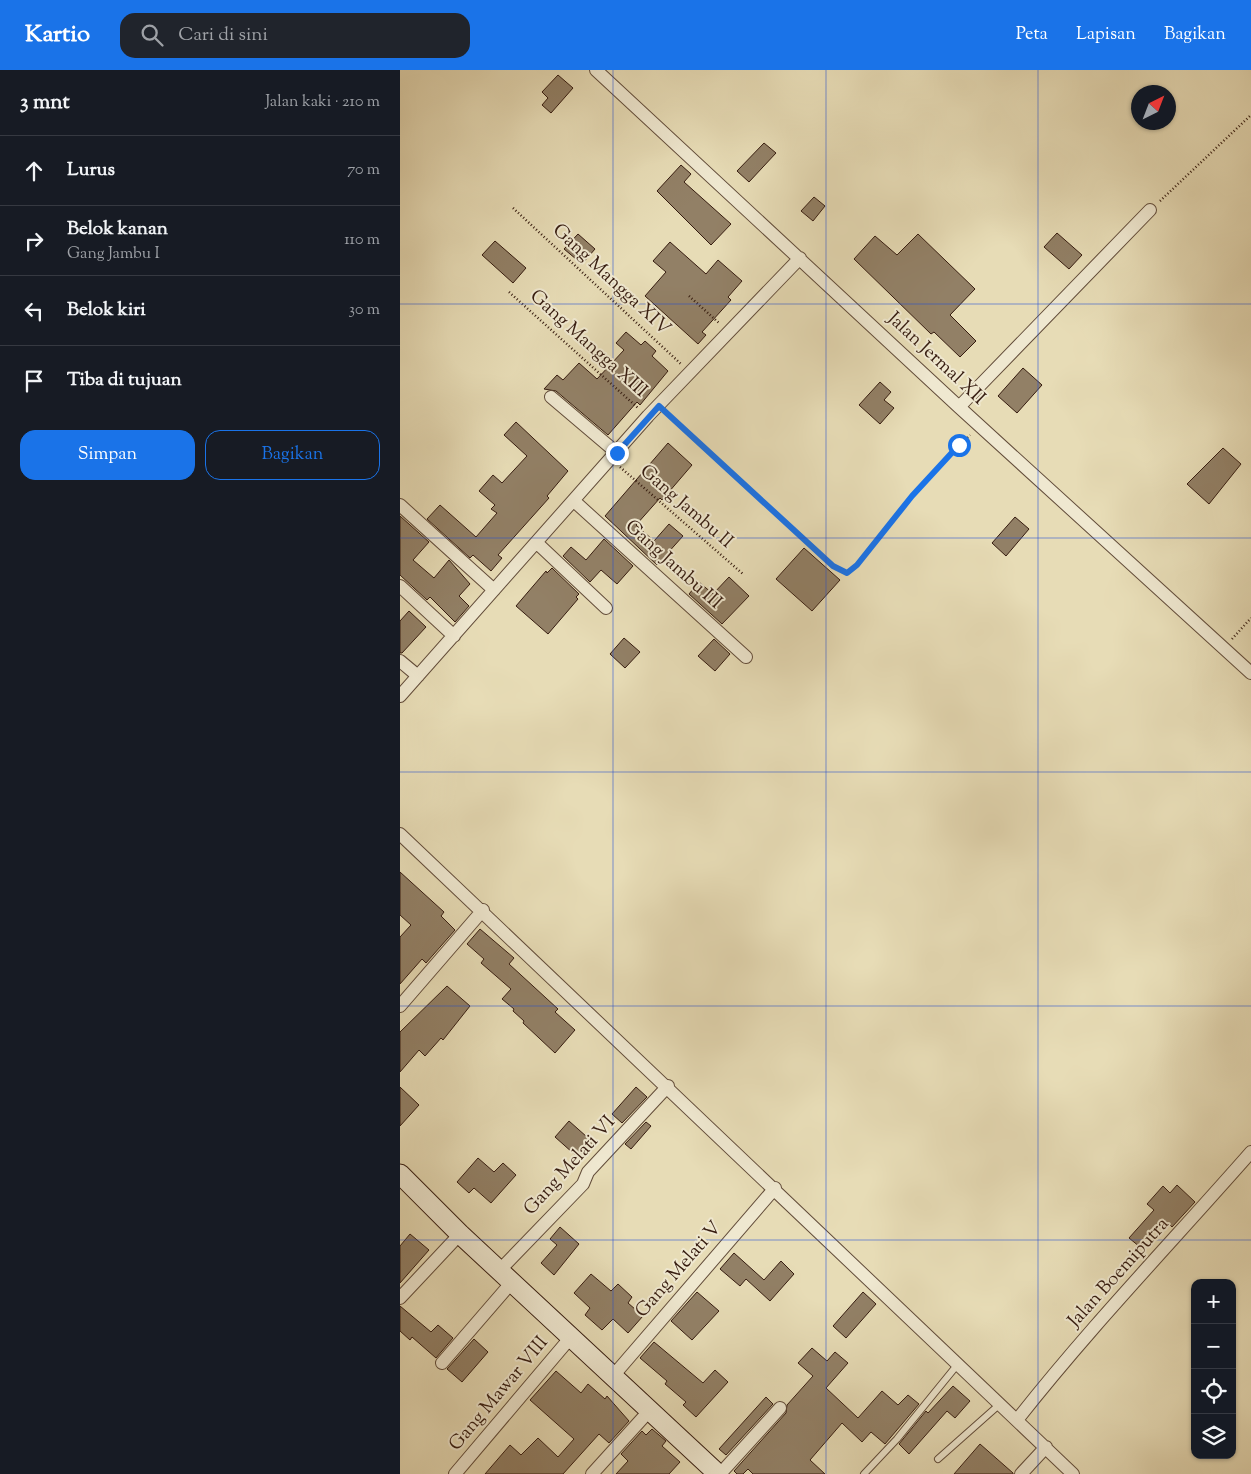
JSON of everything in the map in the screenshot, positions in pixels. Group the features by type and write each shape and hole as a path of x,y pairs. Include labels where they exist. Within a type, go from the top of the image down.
{"street":[{"name":"Jalan Jermal XII","path":"596,70 959,407 1251,673"},
{"path":"959,407 1150,210"},
{"path":"400,696 648,416 800,258"},
{"path":"551,397 614,456"},
{"name":"Gang Jambu III","path":"574,501 746,657"},
{"path":"400,505 494,590"},
{"path":"537,542 606,608"},
{"path":"400,586 454,636"},
{"path":"400,661 418,676"},
{"path":"400,834 483,910 1073,1474"},
{"path":"400,1006 483,910"},
{"name":"Gang Melati VI","path":"442,1363 506,1277 583,1184 588,1172 668,1086"},
{"name":"Jalan Boemiputra","path":"1017,1420 1058,1368 1165,1251 1251,1152"},
{"path":"400,1174 460,1234 719,1474 780,1408"},
{"name":"Gang Melati V","path":"613,1376 775,1188"},
{"path":"400,1298 460,1234"},
{"name":"Gang Mawar VIII","path":"455,1474 571,1337"},
{"path":"592,1474 650,1410"},
{"path":"1021,1474 1046,1447"}],"lane":[{"path":"864,1474 897,1439 958,1364"},
{"path":"938,1459 1000,1404"}],"path":[{"path":"1150,210 1251,115"},
{"name":"Gang Mangga XIV","path":"513,208 691,372"},
{"name":"Gang Mangga XIII","path":"509,292 648,416"},
{"path":"689,296 729,332"},
{"path":"659,406 833,566 847,573 857,565 912,496 980,425"},
{"name":"Gang Jambu II","path":"614,456 743,574"},
{"path":"1224,647 1251,618"}],"building":[{"path":"558,75 573,88 551,113 542,105 548,98 542,92"},
{"path":"764,143 776,153 749,182 737,171"},
{"path":"681,165 691,174 684,182 731,224 711,245 657,191"},
{"path":"814,197 825,206 813,221 801,211"},
{"path":"1057,233 1082,255 1069,269 1044,247"},
{"path":"578,234 595,249 582,264 564,249"},
{"path":"918,234 975,289 950,315 976,341 960,357 934,332 931,334 854,259 875,236 897,255"},
{"path":"495,241 526,268 513,283 482,255"},
{"path":"670,242 706,274 718,260 742,281 728,297 731,300 702,332 706,335 698,344 645,296 666,272 653,261"},
{"path":"626,332 641,345 645,341 656,351 652,356 668,371 640,405 637,402 608,435 556,391 544,389 557,375 563,380 579,363 597,379 624,350 616,343"},
{"path":"1023,368 1042,385 1017,413 998,396"},
{"path":"880,382 891,392 884,400 894,408 880,424 859,405"},
{"path":"516,422 568,471 547,496 549,498 498,555 502,558 491,571 473,555 470,558 427,519 440,505 476,537 497,513 491,509 495,505 479,491 493,475 502,483 527,456 504,435"},
{"path":"668,443 692,465 662,500 660,498 636,525 654,541 669,524 683,536 657,565 605,516"},
{"path":"1223,448 1241,464 1209,504 1187,484"},
{"path":"400,516 429,542 413,560 434,578 449,560 470,584 459,596 469,606 455,622 430,597 427,600 400,575"},
{"path":"1015,517 1029,529 1006,556 992,543"},
{"path":"604,539 633,566 617,584 601,570 590,582 563,556 571,547 586,560"},
{"path":"804,548 840,580 812,611 776,579"},
{"path":"552,568 579,594 576,597 578,599 548,634 516,606 546,571 547,573"},
{"path":"729,577 749,596 722,624 689,594 699,582 713,594"},
{"path":"409,611 426,627 400,653 400,621"},
{"path":"624,638 640,652 625,668 610,654"},
{"path":"714,639 730,654 715,671 698,656"},
{"path":"400,872 444,912 441,916 455,930 426,963 422,959 400,984 400,937 411,925 400,915"},
{"path":"480,929 514,958 509,964 558,1009 555,1012 575,1030 555,1053 523,1023 524,1021 513,1011 514,1009 502,999 511,989 481,963 484,959 467,944"},
{"path":"447,986 470,1006 443,1040 441,1038 425,1056 419,1050 400,1072 400,1032"},
{"path":"400,1087 419,1105 400,1126"},
{"path":"636,1087 647,1097 622,1123 612,1114"},
{"path":"569,1121 596,1145 582,1161 555,1137"},
{"path":"646,1122 651,1126 631,1149 625,1144"},
{"path":"478,1158 494,1172 503,1163 516,1175 491,1203 474,1188 469,1193 457,1182"},
{"path":"1177,1185 1195,1202 1172,1227 1164,1219 1140,1247 1129,1238 1154,1210 1147,1204 1163,1186 1170,1193"},
{"path":"560,1227 579,1244 554,1275 541,1263 557,1245 550,1239"},
{"path":"410,1234 429,1250 400,1283 400,1246"},
{"path":"734,1253 764,1280 781,1261 794,1274 770,1301 746,1279 740,1286 720,1269"},
{"path":"591,1274 611,1291 618,1284 632,1297 628,1303 643,1316 628,1333 613,1319 602,1330 585,1315 590,1308 574,1293"},
{"path":"697,1292 719,1311 692,1340 671,1321"},
{"path":"863,1292 876,1304 846,1338 833,1326"},
{"path":"400,1306 431,1332 438,1325 453,1338 436,1358 412,1337 410,1340 400,1331"},
{"path":"474,1339 488,1352 462,1382 447,1369"},
{"path":"654,1342 703,1383 715,1370 728,1382 696,1417 683,1405 686,1402 665,1384 667,1381 640,1358"},
{"path":"812,1348 827,1361 835,1352 848,1363 826,1388 858,1418 882,1391 898,1405 908,1395 919,1404 885,1444 871,1432 862,1442 842,1423 810,1460 825,1474 753,1474 748,1469 743,1474 737,1474 734,1471 786,1413 787,1405 813,1376 798,1363"},
{"path":"556,1371 581,1393 588,1384 605,1399 607,1396 629,1421 609,1443 599,1434 563,1474 485,1474 510,1445 521,1455 538,1438 558,1457 574,1439 530,1400"},
{"path":"953,1386 970,1401 955,1418 947,1411 909,1454 899,1444 926,1411 928,1413"},
{"path":"766,1397 773,1404 726,1455 719,1449"},
{"path":"652,1429 666,1441 662,1446 680,1462 669,1474 616,1474 628,1461 621,1454 642,1431 646,1435"},
{"path":"980,1444 1013,1473 1013,1474 954,1474"}],"route":[{"path":"617,453 648,416 659,406 833,566 847,573 851,572 912,496 959,445"}]}
